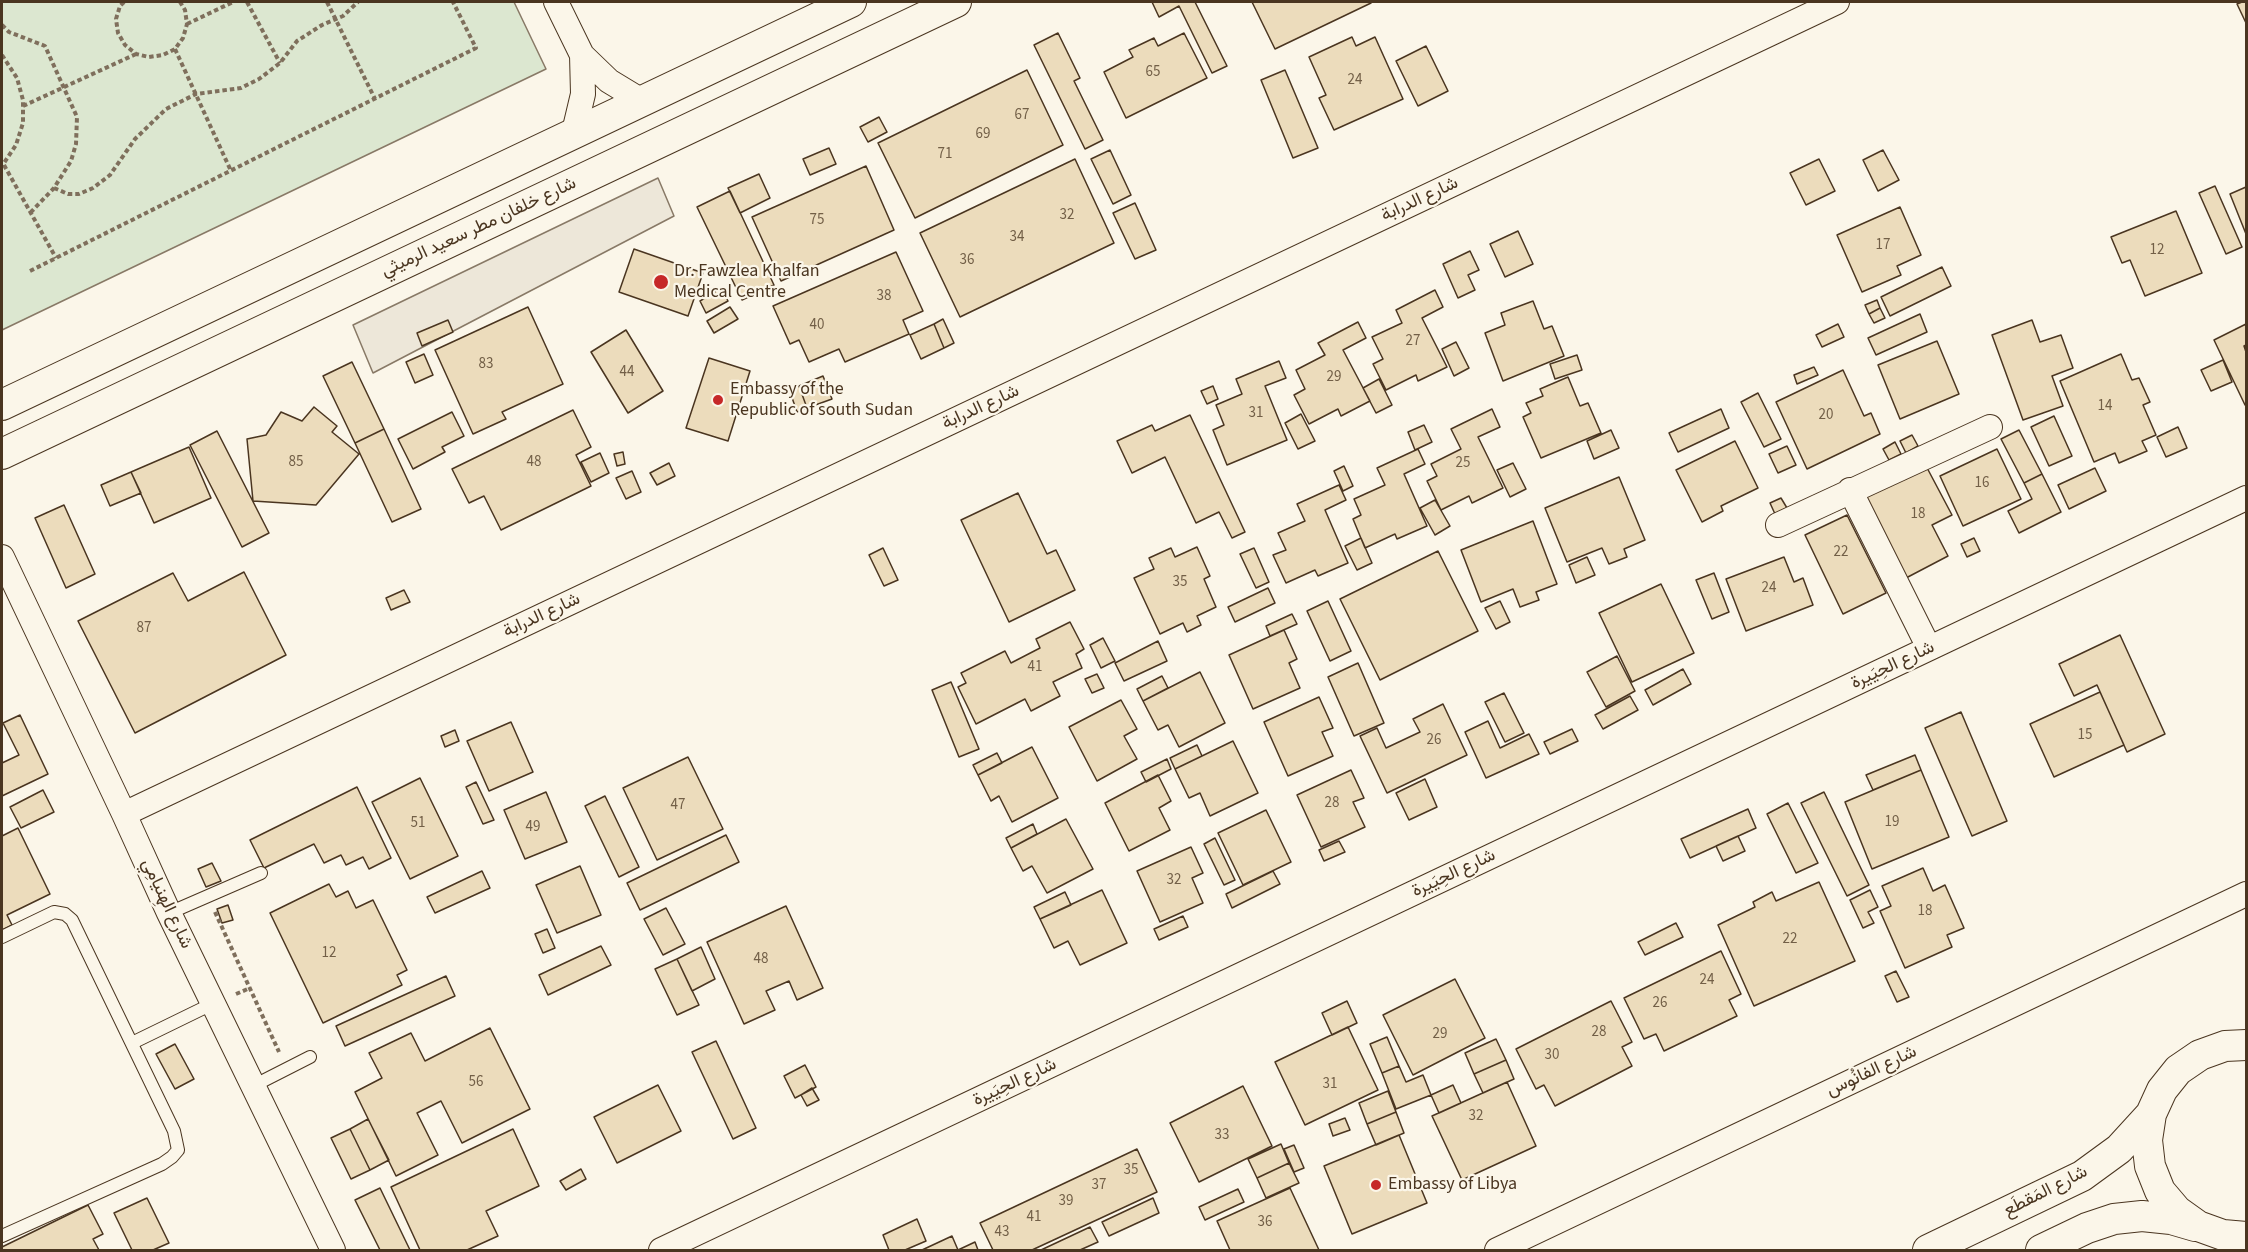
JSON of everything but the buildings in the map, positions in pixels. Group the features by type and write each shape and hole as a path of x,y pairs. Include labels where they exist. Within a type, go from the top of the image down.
{"street":[{"path":"556,2 582,55 609,81 642,101"},
{"path":"2,405 93,359 850,2"},
{"name":"شارع خلفان مطر سعيد الرميثي","path":"3,456 113,401 956,2"},
{"name":"شارع الدرابة","path":"124,814 1837,2"},
{"path":"574,132 583,94 582,55"},
{"path":"93,359 106,367 115,379 118,393 113,401"},
{"path":"1778,525 1990,427"},
{"path":"1850,490 1929,648"},
{"name":"شارع الحِيَيرة","path":"661,1251 2247,498"},
{"name":"شارع الهِنيامِي","path":"2,557 169,913 333,1251"},
{"name":"شارع الفانُوس","path":"1497,1251 2247,894"},
{"path":"2198,1226 2177,1211 2160,1191 2150,1167 2147,1140 2151,1114 2162,1090 2178,1070 2200,1055 2225,1046 2247,1045"},
{"name":"شارع المَقطَع","path":"1928,1251 2082,1176 2119,1149 2151,1114"},
{"path":"2041,1251 2087,1228 2114,1219 2142,1216 2171,1219 2223,1235 2247,1237"}],"lane":[{"path":"169,913 261,873"},
{"path":"2,937 54,912 65,914 72,920 174,1131 178,1150 162,1164 2,1236"},
{"path":"132,1043 214,1003"},
{"path":"253,1086 310,1057"}],"path":[{"path":"124,2 120,6 116,19 118,33 125,45 136,54 149,57 163,55 175,49 183,38 187,24 185,10 180,2"},
{"path":"187,24 233,2"},
{"path":"247,2 280,63"},
{"path":"327,2 375,99"},
{"path":"54,188 68,194 79,194 93,188 110,175 135,139 152,120 166,109 196,94 241,88 259,79 280,63 297,41 322,25 343,16 358,2"},
{"path":"30,271 476,48 453,2"},
{"path":"2,25 9,32 45,46 77,117 76,144 71,161 54,188 31,212"},
{"path":"175,49 231,171"},
{"path":"23,106 136,54"},
{"path":"2,55 17,78 23,106 23,123 16,146 3,165 56,258"},
{"path":"207,896 287,1069"}],"green space":[{"path":"2,2 514,2 546,69 2,330"}],"shaded area":[{"path":"658,178 674,216 373,373 353,325"}],"place":[{"name":"Dr. Fawzlea Khalfan Medical Centre","path":"661,282"},
{"name":"Embassy of the Republic of south Sudan","path":"718,400"},
{"name":"Embassy of Libya","path":"1376,1185"}]}
